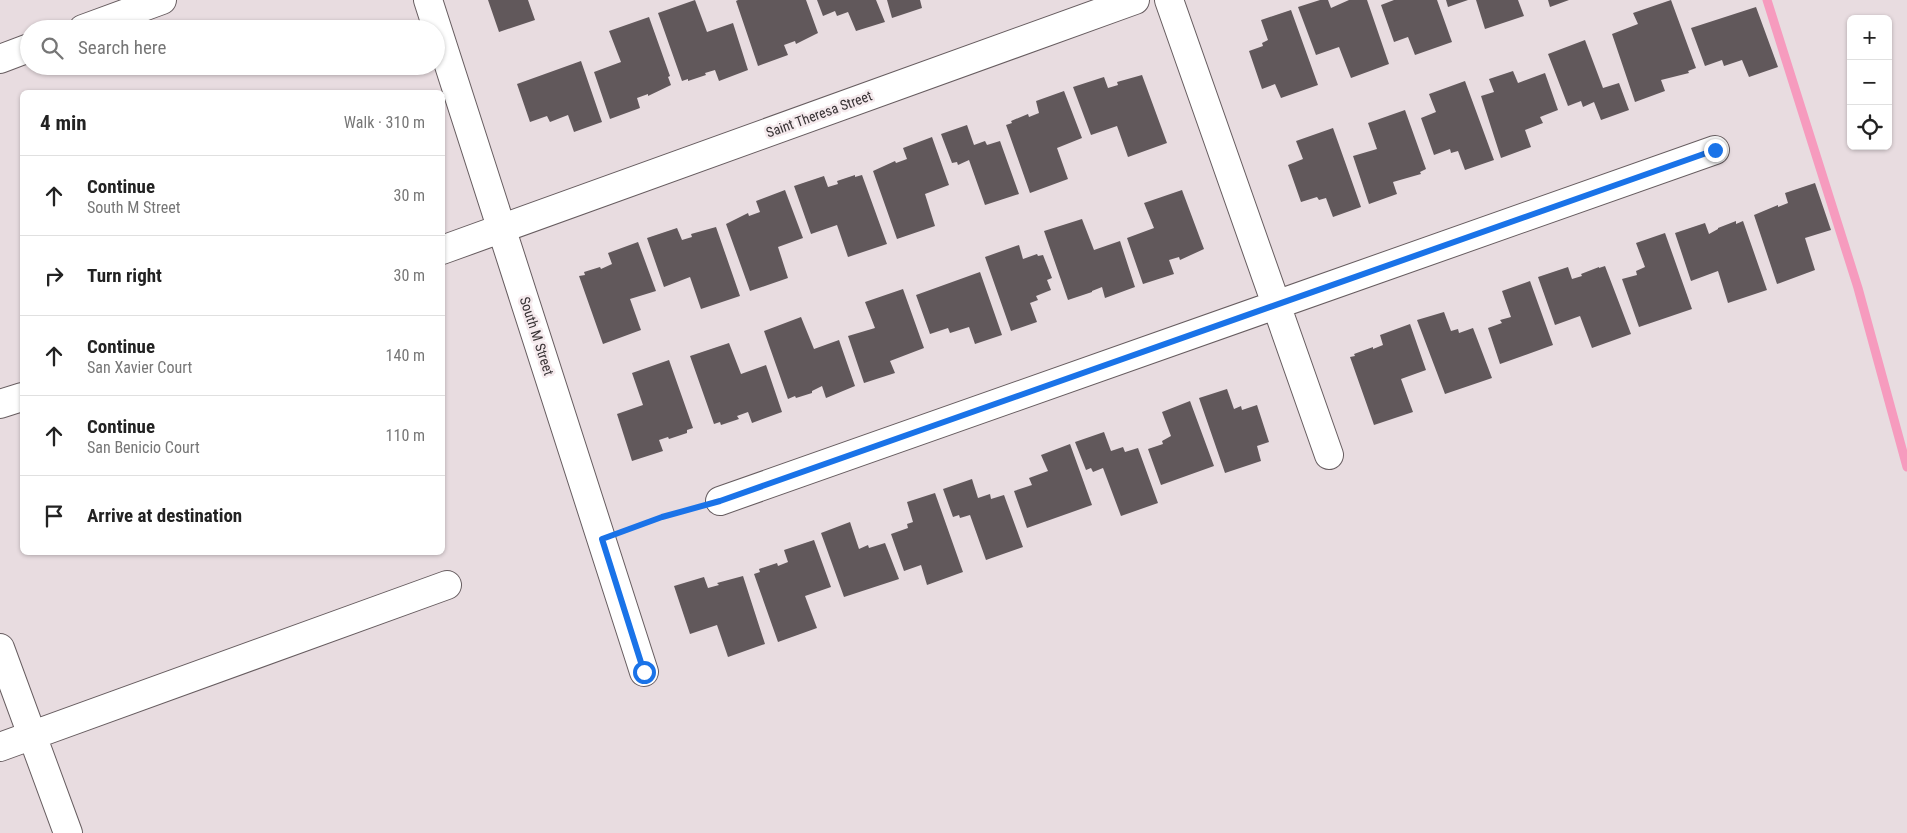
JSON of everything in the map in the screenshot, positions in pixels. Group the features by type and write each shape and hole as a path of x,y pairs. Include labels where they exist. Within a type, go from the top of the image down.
{"street":[{"path":"108,20 162,0"},
{"name":"South M Street","path":"428,0 434,20"},
{"name":"Saint Theresa Street","path":"445,249 1135,0"},
{"path":"1169,0 1328,455"},
{"path":"0,59 20,51"},
{"name":"South M Street","path":"445,53 644,672"},
{"path":"720,501 1715,150"},
{"path":"0,404 20,398"},
{"path":"0,747 447,585"},
{"path":"0,648 68,833"}],"path":[{"path":"602,539 662,517 720,501"}],"building":[{"path":"488,0 528,0 535,20 499,32"},
{"path":"695,0 707,32 733,23 748,70 719,81 715,70 688,81 688,79 682,81 658,13"},
{"path":"806,0 818,33 796,44 795,41 784,45 788,55 758,66 736,1"},
{"path":"817,0 876,0 885,22 856,31 848,12 837,16 835,11 823,16"},
{"path":"887,0 920,0 922,8 892,18"},
{"path":"1320,0 1328,0 1331,8 1349,0 1367,0 1389,64 1351,78 1339,47 1316,55 1298,7"},
{"path":"1394,0 1437,0 1452,42 1415,55 1408,37 1394,42 1381,5"},
{"path":"1446,0 1468,0 1448,7"},
{"path":"1476,0 1518,0 1524,16 1485,29"},
{"path":"1548,0 1569,0 1550,7"},
{"path":"1671,0 1696,68 1688,71 1689,73 1661,80 1665,91 1635,102 1612,34 1638,24 1633,13"},
{"path":"1756,7 1778,67 1749,77 1742,60 1724,66 1722,60 1705,66 1691,28"},
{"path":"1291,10 1318,85 1281,98 1275,84 1262,89 1249,51 1263,46 1262,43 1268,40 1261,20"},
{"path":"649,17 670,76 668,77 671,85 648,96 648,94 637,98 640,108 610,119 594,72 621,62 609,31"},
{"path":"1585,40 1603,88 1619,83 1629,110 1601,120 1594,102 1583,107 1581,101 1568,106 1548,54"},
{"path":"581,61 602,122 574,132 568,115 550,122 547,116 530,122 517,84"},
{"path":"1513,71 1518,83 1545,73 1558,110 1540,117 1543,123 1525,130 1531,147 1501,158 1481,96 1494,92 1489,79"},
{"path":"1142,75 1167,143 1128,157 1117,126 1091,135 1073,87 1104,77 1108,88 1118,85 1117,82"},
{"path":"1465,81 1494,160 1465,170 1458,151 1451,153 1450,149 1434,155 1421,118 1436,112 1429,94"},
{"path":"1064,91 1082,138 1057,148 1068,179 1030,193 1006,125 1028,114 1029,117 1039,113 1036,101"},
{"path":"1405,110 1426,169 1420,172 1421,174 1393,182 1397,194 1369,204 1353,156 1377,149 1368,123"},
{"path":"967,125 974,145 985,141 987,145 1000,141 1019,194 985,205 969,160 958,165 957,162 952,163 941,134"},
{"path":"1333,128 1361,207 1333,217 1326,198 1319,200 1317,197 1301,202 1288,165 1303,159 1296,141"},
{"path":"932,137 949,185 925,194 935,226 897,239 873,171 895,161 896,163 907,159 903,148"},
{"path":"855,175 855,177 862,175 887,244 848,257 837,225 811,234 794,186 824,176 828,187 838,184 837,181"},
{"path":"1815,183 1831,230 1805,238 1815,270 1777,284 1754,215 1788,203 1785,193"},
{"path":"785,190 803,238 778,247 788,278 750,291 726,224 748,213 749,216 760,212 756,201"},
{"path":"1182,190 1204,249 1180,260 1179,257 1169,260 1174,274 1143,284 1127,238 1154,228 1144,203"},
{"path":"1082,219 1094,250 1120,241 1135,287 1105,298 1102,287 1068,300 1044,231"},
{"path":"1736,221 1736,224 1743,221 1767,290 1728,303 1718,271 1691,281 1675,233 1705,223 1709,234 1718,228"},
{"path":"716,227 740,296 701,309 690,277 664,287 647,238 677,228 682,240 692,237 691,234"},
{"path":"1665,233 1692,309 1639,327 1622,279 1637,275 1636,271 1645,267 1636,243"},
{"path":"638,242 656,291 630,299 641,330 603,344 579,276 585,275 584,272 600,267 601,269 612,264 608,253"},
{"path":"1019,245 1023,259 1037,254 1038,256 1043,255 1052,278 1047,280 1051,290 1036,296 1038,300 1030,303 1037,322 1011,331 985,257"},
{"path":"1605,266 1631,334 1592,348 1580,316 1555,325 1538,277 1568,267 1572,279"},
{"path":"980,272 1002,335 975,344 969,327 950,333 948,328 930,334 916,295"},
{"path":"1530,281 1553,345 1500,364 1488,328 1502,323 1500,320 1511,317 1502,291"},
{"path":"903,289 924,348 890,361 895,373 864,383 848,336 875,328 865,302"},
{"path":"1444,312 1451,331 1458,329 1459,333 1473,328 1492,378 1445,394 1417,320"},
{"path":"801,317 814,349 839,340 855,386 826,398 822,386 812,391 812,393 788,399 764,331"},
{"path":"1410,324 1426,370 1401,379 1413,412 1374,425 1350,357 1373,347 1373,349 1383,345 1380,335"},
{"path":"729,343 741,374 766,365 782,412 752,423 748,412 737,416 739,419 721,425 720,422 714,424 690,356"},
{"path":"669,360 693,428 687,430 687,433 659,440 663,451 632,461 617,414 643,405 632,373"},
{"path":"1227,389 1234,409 1241,406 1242,410 1257,405 1269,442 1257,446 1261,461 1225,473 1199,398"},
{"path":"1190,401 1214,466 1161,485 1148,449 1163,444 1162,441 1171,436 1162,412"},
{"path":"1104,432 1111,451 1123,447 1125,452 1138,448 1158,503 1121,516 1103,468 1093,472 1091,468 1086,470 1075,442"},
{"path":"1070,444 1092,505 1027,528 1014,491 1032,485 1029,478 1048,471 1041,455"},
{"path":"972,479 978,498 990,494 991,499 1004,495 1023,547 986,560 970,515 960,518 959,515 953,517 943,489"},
{"path":"935,493 963,572 927,585 921,565 904,571 891,534 908,528 907,524 913,522 907,502"},
{"path":"850,522 859,549 868,545 869,548 885,543 899,579 844,597 821,533"},
{"path":"814,540 831,587 805,596 817,628 778,642 754,574 760,572 759,569 777,563 778,566 788,562 784,550"},
{"path":"743,576 765,644 728,657 717,625 690,634 674,586 704,577 708,588 719,585 717,583"}],"waterway":[{"path":"1767,0 1858,288 1907,467"}],"route":[{"path":"644,672 602,539 662,517 720,501 1715,150"}]}
